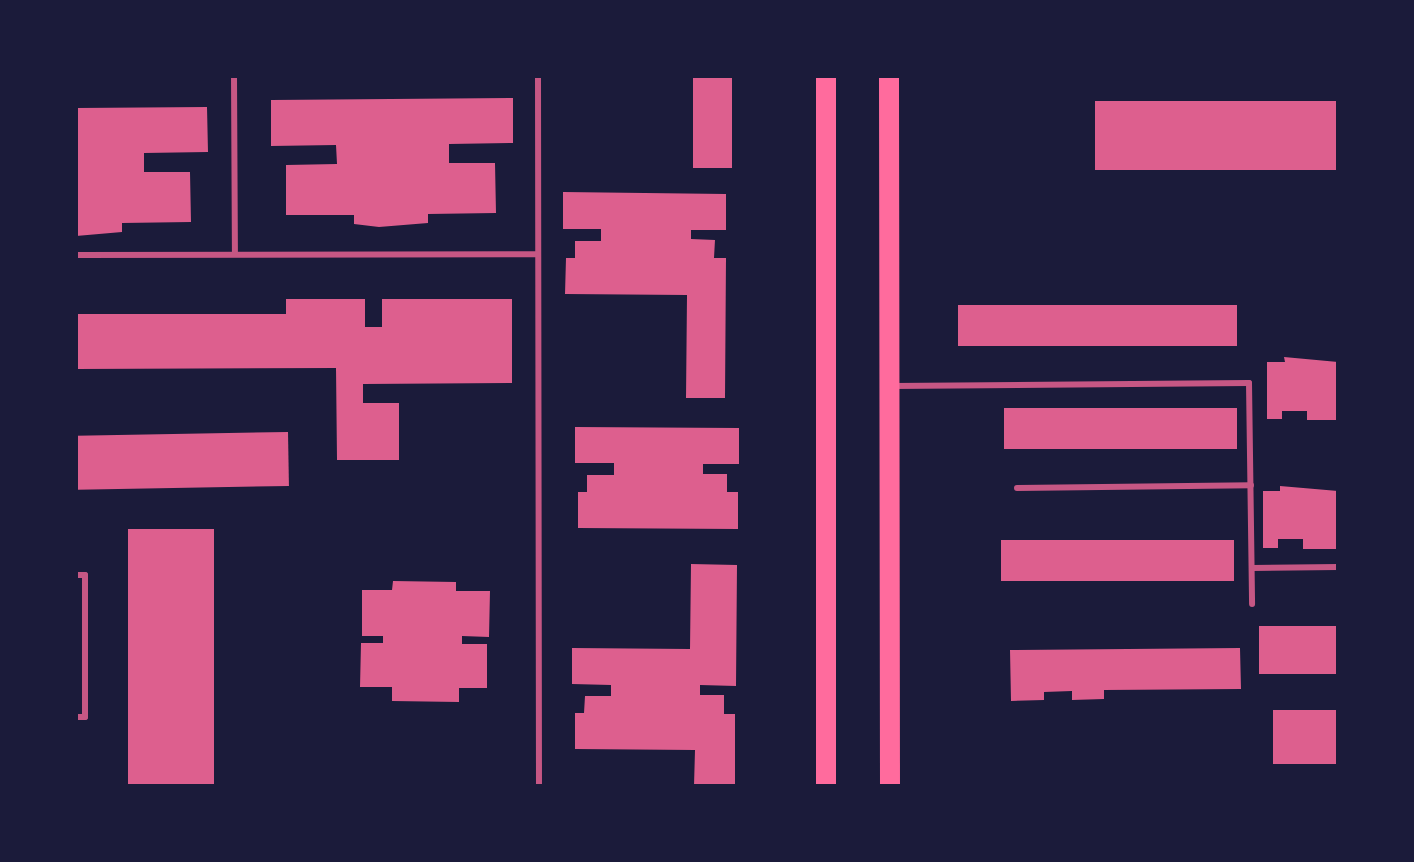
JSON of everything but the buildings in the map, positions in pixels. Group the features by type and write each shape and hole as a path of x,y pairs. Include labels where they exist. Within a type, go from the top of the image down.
{"main road":[{"path":"826,76 826,786"},
{"path":"889,76 890,786"}],"lane":[{"path":"234,76 235,254"},
{"path":"538,76 539,786"},
{"path":"76,255 538,254"},
{"path":"889,387 1249,383 1252,604"},
{"path":"1017,488 1251,485"},
{"path":"1252,568 1338,567"},
{"path":"76,575 85,575 85,717 76,717"}]}
